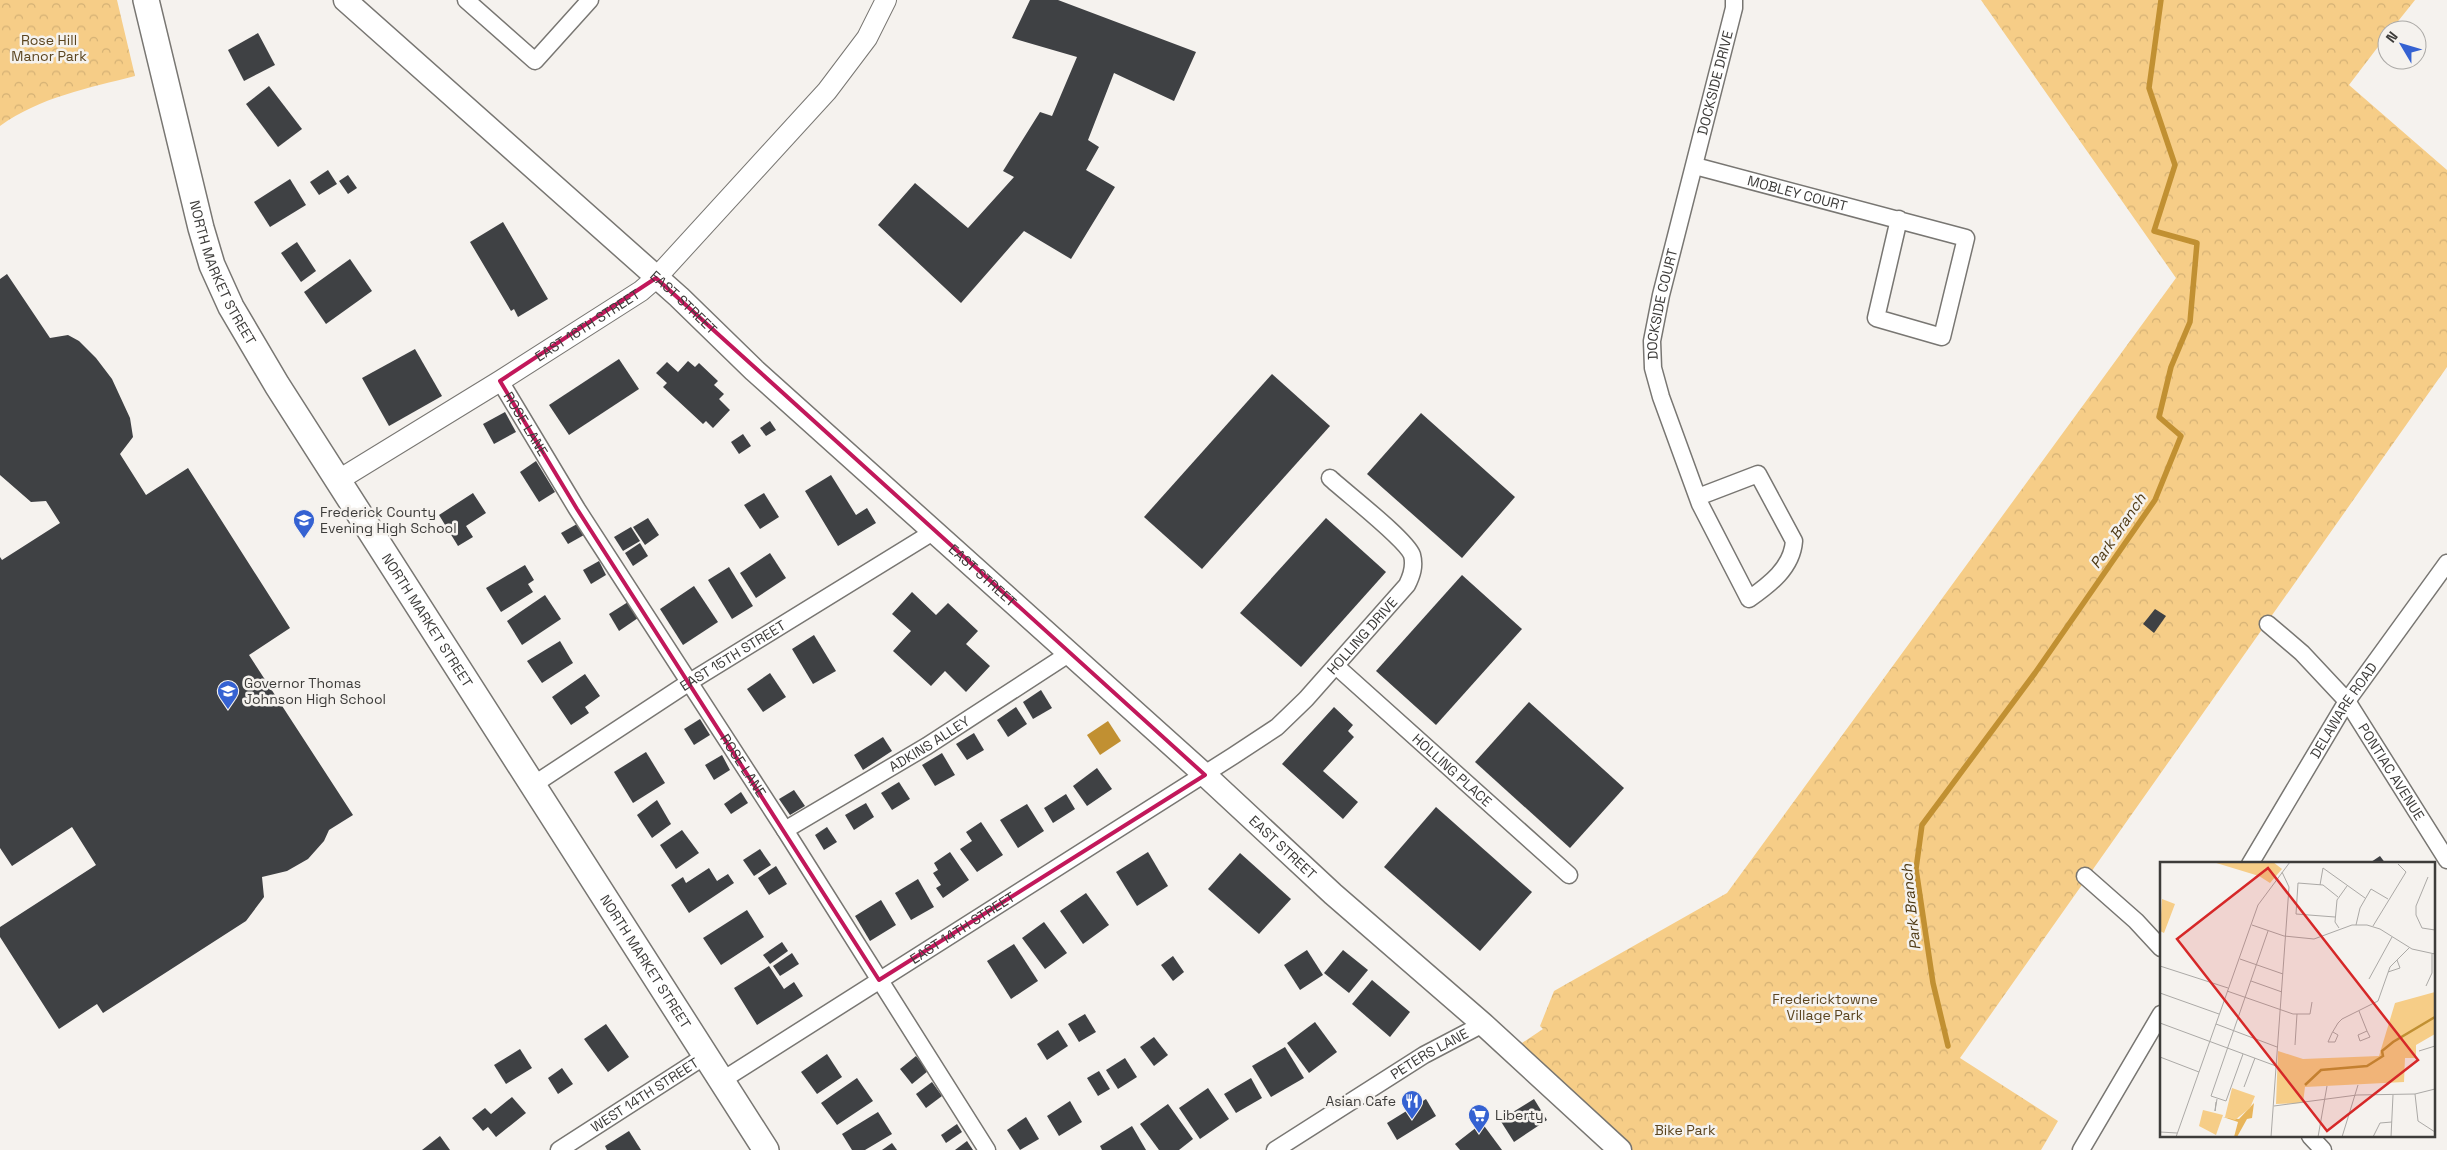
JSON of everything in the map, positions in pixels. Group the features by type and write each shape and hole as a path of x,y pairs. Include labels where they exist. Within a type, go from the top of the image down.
{"main road":[{"name":"NORTH MARKET STREET","path":"146,0 201,228 212,265 231,307 277,386 337,481 766,1150"},
{"name":"EAST STREET","path":"346,0 656,278 933,532 1205,775 1333,894 1484,1024 1620,1150"}],"street":[{"path":"466,0 535,61 590,0"},
{"name":"EAST 16TH STREET","path":"337,481 500,381 641,291 656,278 827,91 866,38 886,0"},
{"name":"DOCKSIDE DRIVE","path":"1695,166 1734,0"},
{"name":"MOBLEY COURT","path":"1695,166 1899,219 1966,238 1942,337 1876,318 1899,219"},
{"name":"DOCKSIDE COURT","path":"1695,166 1661,295 1652,341 1653,368 1661,397 1700,504 1749,599 1773,583 1793,553 1794,541 1758,474 1698,497"},
{"name":"ROSE LANE","path":"500,381 577,509 785,830 987,1150"},
{"name":"HOLLING DRIVE","path":"1205,775 1277,727 1336,666 1407,585 1412,575 1414,564 1406,545 1330,478"},
{"name":"EAST 15TH STREET","path":"533,785 688,682 933,532"},
{"name":"DELAWARE ROAD","path":"2251,862 2347,701 2447,563"},
{"name":"PONTIAC AVENUE","path":"2268,624 2302,653 2347,701 2447,860"},
{"name":"ADKINS ALLEY","path":"785,830 926,746 1070,654"},
{"name":"HOLLING PLACE","path":"1336,666 1568,875"},
{"name":"EAST 14TH STREET","path":"721,1081 1205,775"},
{"path":"2085,876 2136,922 2160,947"},
{"path":"2080,1150 2160,1016"},
{"name":"PETERS LANE","path":"1275,1150 1424,1055 1484,1024"},
{"name":"WEST 14TH STREET","path":"559,1150 705,1056"},
{"path":"2312,1138 2323,1150"}],"highlighted area":[{"path":"656,278 1205,775 879,980 577,509 500,381"}],"green space":[{"name":"Rose Hill Manor Park","path":"0,0 117,0 135,76 83,89 48,101 15,116 0,126"},
{"name":"Fredericktowne Village Park","path":"1981,0 2415,0 2399,20 2377,20 2377,48 2349,85 2447,170 2447,367 1960,1058 2058,1121 2041,1150 1624,1150 1510,1051 1543,1029 1540,1026 1554,991 1727,893 2176,278"}],"shaded area":[{"path":"1108,721 1121,741 1100,755 1087,735"}],"building":[{"path":"1030,0 1058,0 1196,52 1174,101 1114,73 1088,140 1099,147 1086,170 1115,187 1071,259 1024,231 961,303 878,225 915,183 968,228 1014,177 1003,171 1040,112 1052,116 1077,57 1012,38"},
{"path":"258,33 275,65 244,81 228,50"},
{"path":"269,86 302,129 278,147 246,104"},
{"path":"328,170 337,184 319,195 310,182"},
{"path":"348,175 357,188 348,194 339,181"},
{"path":"290,179 306,205 270,227 254,202"},
{"path":"503,222 548,299 518,317 514,309 511,311 470,242"},
{"path":"297,242 316,271 301,282 281,253"},
{"path":"350,259 372,291 326,324 304,292"},
{"path":"7,274 50,338 68,335 79,341 96,358 112,379 130,418 133,437 120,454 146,495 188,468 290,628 249,655 353,815 329,830 324,841 308,859 287,871 262,877 264,897 246,921 103,1013 97,1004 59,1029 0,937 0,927 96,865 72,827 12,866 0,848 0,557 2,560 60,523 46,501 31,502 0,475 0,279"},
{"path":"415,349 442,396 389,426 362,378"},
{"path":"619,359 639,389 569,435 549,405"},
{"path":"688,361 695,367 699,363 718,381 714,385 724,394 719,399 730,410 713,428 706,421 703,424 663,387 667,383 656,373 667,362 678,372"},
{"path":"1272,374 1330,426 1202,569 1144,517"},
{"path":"505,412 516,432 494,444 483,424"},
{"path":"1421,413 1515,497 1462,558 1367,474"},
{"path":"770,421 776,430 766,436 760,428"},
{"path":"743,434 751,446 739,454 731,442"},
{"path":"536,461 555,492 539,502 520,472"},
{"path":"831,475 856,515 867,508 876,523 838,546 805,491"},
{"path":"473,493 486,513 466,526 473,537 458,546 439,515"},
{"path":"764,493 779,517 760,529 744,505"},
{"path":"648,518 659,535 645,545 633,527"},
{"path":"1326,518 1386,572 1301,667 1240,613"},
{"path":"577,524 584,535 568,544 561,533"},
{"path":"631,527 640,541 623,551 614,537"},
{"path":"640,543 648,556 633,566 625,553"},
{"path":"770,553 786,578 756,598 740,573"},
{"path":"599,561 606,575 591,584 583,570"},
{"path":"525,565 534,580 528,584 533,592 501,612 486,588"},
{"path":"729,567 753,606 732,619 708,580"},
{"path":"1462,575 1522,629 1436,725 1376,671"},
{"path":"694,586 718,622 683,645 660,609"},
{"path":"912,592 936,615 948,603 978,631 966,644 990,666 966,692 945,671 931,686 893,651 911,631 892,614"},
{"path":"545,595 561,619 522,645 507,621"},
{"path":"628,602 638,618 619,631 609,614"},
{"path":"2155,609 2166,616 2154,633 2143,624"},
{"path":"814,635 836,671 813,684 792,649"},
{"path":"560,641 573,663 542,683 527,661"},
{"path":"770,673 786,697 763,712 747,689"},
{"path":"585,674 600,696 585,707 589,713 571,725 552,697"},
{"path":"1041,690 1052,708 1033,719 1023,702"},
{"path":"1529,702 1624,788 1570,848 1475,762"},
{"path":"1016,707 1027,724 1008,737 997,720"},
{"path":"1334,707 1353,725 1348,731 1354,737 1323,771 1358,802 1343,819 1282,764"},
{"path":"700,719 710,735 694,745 684,729"},
{"path":"974,733 984,750 967,760 956,744"},
{"path":"883,737 892,751 863,770 854,755"},
{"path":"646,752 665,783 633,803 614,772"},
{"path":"942,753 955,775 935,786 922,765"},
{"path":"722,755 730,770 714,780 705,765"},
{"path":"1097,768 1112,789 1087,806 1073,786"},
{"path":"899,782 910,799 892,810 881,793"},
{"path":"794,790 805,806 790,815 779,799"},
{"path":"741,792 748,803 731,814 724,804"},
{"path":"1066,794 1075,809 1053,823 1044,808"},
{"path":"657,800 671,824 652,838 637,815"},
{"path":"866,803 874,817 854,830 845,815"},
{"path":"1027,804 1044,831 1018,848 1000,820"},
{"path":"1436,807 1532,892 1480,951 1384,867"},
{"path":"981,822 1003,855 977,872 960,849 972,841 966,832"},
{"path":"827,827 837,842 824,850 815,835"},
{"path":"682,830 699,853 676,869 660,845"},
{"path":"760,849 771,865 754,876 743,860"},
{"path":"950,852 969,880 943,898 936,888 941,885 933,873 938,870 934,863"},
{"path":"1148,852 1168,886 1137,906 1116,872"},
{"path":"1240,853 1291,899 1259,934 1208,889"},
{"path":"2380,856 2384,862 2371,862"},
{"path":"776,866 787,884 769,895 758,878"},
{"path":"709,868 717,881 728,874 734,883 689,913 671,885 683,877 686,883"},
{"path":"918,879 934,907 911,920 895,893"},
{"path":"1086,893 1109,925 1083,944 1060,911"},
{"path":"881,900 896,925 870,941 855,916"},
{"path":"747,910 764,937 721,965 703,938"},
{"path":"1044,922 1067,953 1045,969 1022,938"},
{"path":"782,942 788,951 770,964 763,955"},
{"path":"1014,944 1038,981 1011,999 987,961"},
{"path":"1307,950 1323,975 1300,990 1284,965"},
{"path":"1343,950 1368,970 1349,993 1324,973"},
{"path":"792,953 799,964 780,976 773,966"},
{"path":"1173,956 1184,972 1173,981 1161,965"},
{"path":"769,966 784,989 794,982 803,996 757,1025 734,988"},
{"path":"1372,980 1410,1012 1390,1037 1352,1004"},
{"path":"1085,1014 1096,1032 1079,1042 1068,1024"},
{"path":"1315,1022 1337,1052 1309,1073 1287,1043"},
{"path":"606,1024 629,1057 608,1072 584,1039"},
{"path":"1058,1030 1068,1046 1047,1060 1037,1044"},
{"path":"1154,1037 1168,1055 1154,1066 1140,1047"},
{"path":"1285,1047 1304,1078 1271,1097 1252,1066"},
{"path":"520,1049 532,1068 506,1084 494,1065"},
{"path":"827,1054 842,1077 817,1094 801,1072"},
{"path":"916,1056 928,1071 912,1084 900,1069"},
{"path":"1125,1058 1137,1077 1118,1089 1106,1070"},
{"path":"562,1068 573,1084 558,1094 548,1078"},
{"path":"1099,1071 1110,1089 1098,1096 1087,1078"},
{"path":"857,1078 873,1101 837,1125 821,1103"},
{"path":"1251,1078 1262,1098 1236,1113 1224,1094"},
{"path":"932,1082 942,1096 926,1108 916,1094"},
{"path":"1208,1088 1229,1119 1200,1139 1179,1108"},
{"path":"512,1097 526,1113 496,1137 488,1127 483,1131 472,1118 485,1108 491,1114"},
{"name":"Asian Cafe","path":"1426,1099 1436,1116 1397,1140 1387,1123"},
{"name":"Liberty","path":"1534,1099 1547,1120 1514,1142 1500,1120"},
{"path":"1070,1101 1082,1122 1059,1136 1047,1116"},
{"path":"1168,1104 1193,1139 1179,1150 1159,1150 1140,1124"},
{"path":"878,1112 892,1134 865,1150 852,1150 842,1134"},
{"path":"1026,1117 1039,1139 1020,1150 1007,1130"},
{"name":"Liberty","path":"1482,1123 1502,1150 1460,1150 1455,1144"},
{"path":"957,1124 962,1132 946,1143 941,1135"},
{"path":"1132,1126 1146,1150 1102,1150 1100,1146"},
{"path":"629,1131 641,1150 607,1150 605,1146"},
{"path":"440,1136 450,1150 422,1150"},
{"path":"967,1141 973,1150 955,1150"},
{"path":"892,1143 897,1150 882,1150"}],"waterway":[{"name":"Park Branch","path":"1948,1046 1933,983 1916,869 1922,825 2035,673 2155,500 2181,436 2159,417 2171,367 2190,322 2197,243 2154,231 2175,165 2149,88 2161,0"}],"place":[{"name":"Frederick County Evening High School","path":"304,539"},
{"name":"Governor Thomas Johnson High School","path":"228,710"},
{"name":"Asian Cafe","path":"1412,1120"},
{"name":"Liberty","path":"1479,1134"}],"park label":[{"name":"Bike Park","path":"1685,1130"}]}
